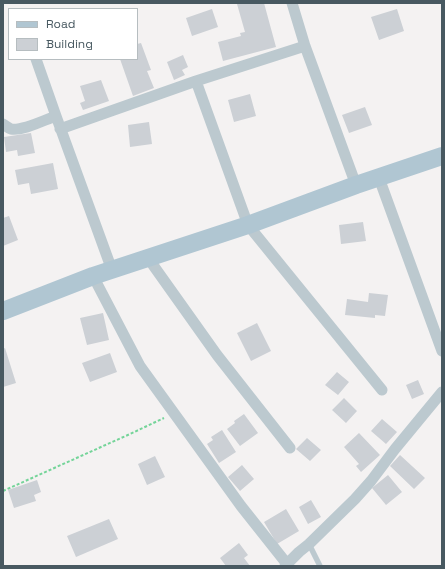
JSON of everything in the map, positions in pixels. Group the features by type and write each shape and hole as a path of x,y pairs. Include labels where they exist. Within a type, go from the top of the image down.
{"main road":[{"path":"3,311 93,276 248,225 356,185 442,156"}],"street":[{"path":"292,3 305,46 356,185"},
{"path":"60,129 196,81 305,46"},
{"path":"36,60 112,270"},
{"path":"196,81 248,225 382,390"},
{"path":"3,124 10,129 15,129 30,126 56,116"},
{"path":"379,178 442,352"},
{"path":"148,258 217,355 290,448"},
{"path":"93,276 140,366 286,565 355,499 442,393"}],"lane":[{"path":"309,544 320,566"}],"path":[{"path":"3,491 174,413"}],"building":[{"path":"264,3 276,47 223,61 218,42 241,36 240,33 245,32 237,4"},
{"path":"212,9 218,27 192,36 186,18"},
{"path":"397,9 404,31 379,40 371,17"},
{"path":"141,43 151,70 147,71 154,88 133,96 120,60 138,60 138,44"},
{"path":"183,55 188,67 182,70 185,75 174,80 167,62"},
{"path":"101,80 109,101 83,110 80,103 85,101 80,86"},
{"path":"250,94 256,116 234,122 228,100"},
{"path":"365,107 372,125 349,133 342,115"},
{"path":"149,122 152,144 130,147 128,125"},
{"path":"31,133 35,153 18,156 17,150 6,152 4,137"},
{"path":"53,163 58,189 31,194 29,183 18,185 15,170"},
{"path":"9,216 18,240 3,246 3,218"},
{"path":"363,222 366,241 341,244 339,225"},
{"path":"369,293 388,295 385,316 375,315 375,318 345,315 347,299 368,302"},
{"path":"103,313 109,340 87,345 80,318"},
{"path":"257,323 271,351 251,361 237,333"},
{"path":"5,348 16,383 3,387 3,349"},
{"path":"110,353 117,372 90,382 82,363"},
{"path":"337,372 349,382 338,395 325,385"},
{"path":"418,380 424,394 412,399 406,385"},
{"path":"344,398 357,411 346,423 332,410"},
{"path":"244,414 258,433 240,446 227,429 235,423 234,421"},
{"path":"382,419 397,432 386,444 371,431"},
{"path":"222,430 236,452 219,463 207,444 213,440 211,437"},
{"path":"359,433 380,455 361,472 356,466 359,464 344,447"},
{"path":"307,438 321,450 310,461 296,449"},
{"path":"400,455 425,478 414,489 390,466"},
{"path":"155,456 165,477 147,485 138,464"},
{"path":"242,465 254,479 240,491 228,477"},
{"path":"388,475 402,492 386,505 372,488"},
{"path":"37,480 41,492 34,495 36,501 14,508 8,490"},
{"path":"311,500 321,517 308,524 299,507"},
{"path":"286,509 299,531 277,544 264,522"},
{"path":"109,519 118,539 76,557 67,536"},
{"path":"239,543 248,555 244,558 250,566 226,566 220,558"}]}
